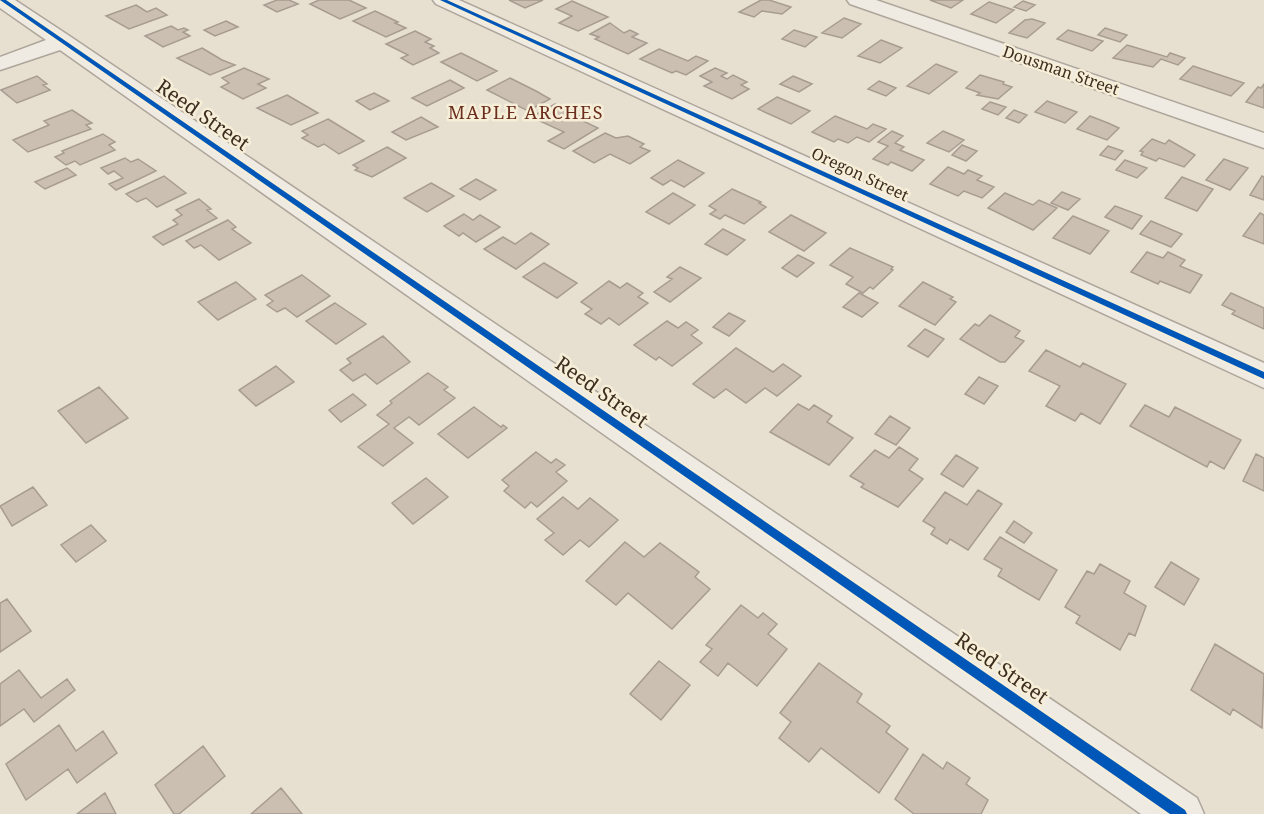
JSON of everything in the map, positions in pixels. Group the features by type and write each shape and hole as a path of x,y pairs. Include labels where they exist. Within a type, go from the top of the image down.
{"street":[{"name":"Reed Street","path":"2,0 1181,814"},
{"name":"Oregon Street","path":"443,0 1264,376"},
{"name":"Dousman Street","path":"857,0 1264,141"},
{"path":"0,64 64,41"}],"building":[{"path":"277,0 289,0 298,4 277,12 264,5"},
{"path":"319,0 349,0 366,8 340,19 310,4"},
{"path":"509,0 543,0 525,8"},
{"path":"761,0 769,0 791,7 782,14 762,11 754,17 739,12"},
{"path":"930,0 963,0 951,8"},
{"path":"572,1 608,17 578,31 559,23 572,16 556,9"},
{"path":"1023,1 1035,5 1026,11 1014,7"},
{"path":"989,2 1014,10 996,23 971,14"},
{"path":"136,5 147,12 156,8 167,15 129,29 106,16"},
{"path":"375,11 406,28 386,37 353,21"},
{"path":"844,18 861,24 842,38 822,33"},
{"path":"1032,19 1045,23 1027,38 1009,33 1025,20"},
{"path":"226,21 238,27 215,36 204,30"},
{"path":"610,23 624,33 630,30 638,34 632,37 647,43 628,54 595,39 599,37 590,34"},
{"path":"171,26 178,30 184,28 188,30 183,32 190,36 163,47 145,36"},
{"path":"1105,28 1127,35 1120,42 1098,35"},
{"path":"794,30 817,37 805,47 782,39"},
{"path":"1068,30 1103,41 1092,51 1057,39"},
{"path":"415,31 431,39 425,42 434,46 430,48 439,53 413,65 401,58 408,55 386,44"},
{"path":"881,40 902,48 880,63 858,56"},
{"path":"1127,45 1167,57 1170,53 1185,58 1178,65 1161,59 1153,67 1113,58"},
{"path":"202,48 235,65 210,75 177,58"},
{"path":"659,49 688,61 696,56 708,61 686,75 676,71 672,73 640,59"},
{"path":"461,53 497,71 477,81 441,62"},
{"path":"936,64 957,72 929,94 907,86"},
{"path":"1193,66 1244,83 1231,96 1180,79"},
{"path":"244,68 269,79 258,84 266,88 243,99 221,87 229,83 222,78"},
{"path":"715,68 727,73 721,76 727,79 733,75 747,82 741,85 749,89 732,99 704,86 712,82 700,76"},
{"path":"980,75 1004,82 1003,84 1012,87 998,99 977,95 980,93 966,88"},
{"path":"37,76 47,84 43,85 50,90 17,103 1,90"},
{"path":"793,76 812,84 799,92 780,84"},
{"path":"510,78 550,99 528,111 487,90"},
{"path":"450,80 464,88 427,106 412,98"},
{"path":"879,81 896,88 886,96 868,89"},
{"path":"1264,84 1264,108 1246,102 1258,87 1261,88"},
{"path":"374,93 389,101 370,110 356,101"},
{"path":"287,95 318,113 291,125 257,108"},
{"path":"777,97 810,111 791,124 758,109"},
{"path":"1047,101 1077,112 1065,123 1035,112"},
{"path":"990,102 1006,107 998,115 982,109"},
{"path":"555,104 574,111 571,112 584,118 581,120 598,128 564,149 548,141 564,132 531,117"},
{"path":"72,110 92,123 86,125 91,129 28,152 13,140 49,125 44,121"},
{"path":"1014,110 1027,115 1019,123 1006,118"},
{"path":"835,116 867,129 873,124 886,129 869,142 857,137 848,143 838,139 834,142 812,132"},
{"path":"1090,116 1119,128 1107,140 1077,129"},
{"path":"421,117 438,127 406,140 392,132"},
{"path":"328,119 364,141 339,154 324,144 318,147 302,138 308,135 302,131"},
{"path":"892,131 903,136 895,143 904,147 900,150 924,160 912,171 891,162 888,165 873,159 888,146 878,142"},
{"path":"943,131 964,140 949,152 927,143"},
{"path":"605,133 616,138 628,136 644,144 640,147 650,151 630,164 610,154 594,163 573,151"},
{"path":"103,134 115,142 109,145 115,150 80,165 75,161 66,165 55,157 64,153 62,151"},
{"path":"1152,139 1165,144 1169,140 1195,155 1184,167 1159,158 1156,161 1141,155 1143,152 1140,151"},
{"path":"962,145 977,151 966,161 952,155"},
{"path":"1108,146 1123,151 1115,160 1100,155"},
{"path":"387,147 406,158 372,177 355,170 358,168 353,165"},
{"path":"125,158 131,162 138,159 156,171 116,190 109,184 123,178 114,171 108,174 101,168"},
{"path":"1224,159 1248,168 1230,190 1206,180"},
{"path":"678,160 704,173 684,187 671,180 663,185 651,178"},
{"path":"1125,160 1147,168 1137,178 1116,170"},
{"path":"948,167 964,174 968,170 982,176 977,180 994,187 982,198 964,191 958,196 930,184"},
{"path":"67,168 76,175 45,189 35,182"},
{"path":"164,176 186,193 157,207 146,198 137,202 126,194"},
{"path":"1262,176 1264,177 1264,200 1250,195"},
{"path":"1182,177 1213,189 1197,211 1165,198"},
{"path":"476,179 496,190 480,200 460,189"},
{"path":"431,183 454,196 427,212 404,198"},
{"path":"732,189 761,202 759,203 766,207 744,224 725,215 720,219 710,214 716,210 709,206"},
{"path":"1062,192 1080,199 1068,210 1051,203"},
{"path":"673,193 695,205 669,224 646,212"},
{"path":"1005,193 1033,205 1039,200 1057,208 1033,230 988,208"},
{"path":"199,199 211,209 207,210 217,218 163,245 153,237 178,224 173,220 182,215 176,210"},
{"path":"1115,206 1142,216 1132,229 1105,217"},
{"path":"1260,213 1264,215 1264,244 1243,236"},
{"path":"464,214 473,220 480,215 500,227 476,242 463,233 459,236 444,226"},
{"path":"791,215 826,233 804,251 769,232"},
{"path":"1073,216 1109,231 1090,254 1053,238"},
{"path":"228,220 236,227 232,229 251,243 219,260 201,245 194,248 186,241"},
{"path":"1151,221 1182,234 1171,247 1140,234"},
{"path":"723,229 745,240 727,255 705,244"},
{"path":"531,233 549,244 516,269 484,249 503,237 515,244"},
{"path":"850,248 893,267 891,269 893,270 873,289 870,287 863,293 846,284 853,277 830,265"},
{"path":"1147,252 1163,258 1168,252 1185,260 1180,266 1202,275 1190,293 1160,281 1158,284 1131,272"},
{"path":"798,255 814,263 797,277 782,268"},
{"path":"544,263 577,283 557,298 523,277"},
{"path":"680,267 701,278 670,302 654,292 672,279 667,277"},
{"path":"302,275 330,296 297,317 285,308 277,312 267,305 273,301 265,295"},
{"path":"609,281 620,288 627,283 643,293 638,297 648,303 619,325 609,318 601,324 585,314 592,309 581,302"},
{"path":"236,282 256,299 218,320 198,302"},
{"path":"923,282 953,297 950,299 956,302 935,325 899,306"},
{"path":"859,293 878,303 862,317 843,307"},
{"path":"1231,293 1264,308 1264,329 1232,314 1235,311 1222,305"},
{"path":"335,303 366,324 336,344 306,321"},
{"path":"729,313 745,321 729,336 713,327"},
{"path":"990,315 1020,331 1015,337 1024,341 1005,362 1000,362 960,339 975,324 979,326"},
{"path":"667,321 678,328 686,322 698,330 691,335 702,343 672,366 659,357 656,360 634,345"},
{"path":"925,329 944,339 928,357 908,346"},
{"path":"383,336 410,362 377,384 365,374 353,381 340,370 351,363 347,359"},
{"path":"736,348 773,372 783,364 801,376 777,396 765,388 746,403 726,389 714,398 693,384"},
{"path":"1046,350 1080,367 1083,363 1126,384 1100,424 1081,413 1075,421 1046,406 1060,386 1029,371"},
{"path":"276,366 294,382 256,406 239,390"},
{"path":"428,373 448,387 444,390 455,398 419,425 409,417 394,428 413,443 383,466 358,447 389,424 377,415 392,403 390,401"},
{"path":"979,377 998,386 984,404 965,394"},
{"path":"99,387 128,418 86,443 58,411"},
{"path":"353,394 366,405 341,422 329,410"},
{"path":"798,404 809,410 814,405 832,416 827,422 853,438 829,465 770,432"},
{"path":"1145,405 1169,417 1175,407 1241,440 1224,469 1210,461 1207,467 1130,426"},
{"path":"474,407 501,427 503,425 507,428 468,458 438,434"},
{"path":"890,416 910,428 896,445 875,434"},
{"path":"899,447 918,459 909,470 923,479 898,507 861,487 864,484 850,476 875,450 889,458"},
{"path":"536,452 551,463 556,459 565,465 556,472 567,481 537,507 531,502 525,508 504,491 509,486 502,480"},
{"path":"1256,454 1264,458 1264,491 1243,481"},
{"path":"956,455 978,468 963,487 941,474"},
{"path":"426,478 448,497 413,524 392,503"},
{"path":"33,487 47,505 12,526 0,506"},
{"path":"978,490 1002,504 968,550 950,539 947,544 931,534 935,528 923,521 945,492 967,505"},
{"path":"563,497 578,509 590,498 618,520 589,547 580,540 563,555 545,540 554,533 537,519"},
{"path":"1014,521 1032,533 1024,543 1006,532"},
{"path":"91,525 106,541 76,562 61,545"},
{"path":"1000,537 1057,570 1039,600 998,576 1002,569 984,559"},
{"path":"625,542 644,557 660,543 699,572 695,577 710,589 672,629 628,593 616,605 586,581"},
{"path":"1171,562 1199,579 1184,605 1155,587"},
{"path":"1100,564 1130,581 1124,593 1146,606 1135,636 1129,633 1120,650 1076,623 1080,616 1065,607 1087,571 1094,574"},
{"path":"7,599 31,631 0,652 0,603"},
{"path":"741,605 758,618 763,613 777,624 768,634 787,649 757,686 728,663 718,676 700,662 712,649 706,645"},
{"path":"1215,644 1264,674 1262,728 1233,709 1230,715 1191,690"},
{"path":"659,661 690,685 661,720 630,694"},
{"path":"819,663 862,694 857,702 890,726 886,732 908,749 879,793 821,748 809,762 779,738 791,722 780,713"},
{"path":"19,670 41,698 67,679 75,690 34,722 24,709 0,726 0,684"},
{"path":"59,725 76,751 103,731 117,753 77,783 68,769 26,800 6,764"},
{"path":"203,746 225,776 179,814 174,814 155,785"},
{"path":"923,754 943,769 947,762 970,778 966,784 988,800 981,814 914,814 895,799"},
{"path":"281,788 302,814 251,814"},
{"path":"105,793 116,814 77,814"}],"cycle path":[{"path":"2,0 1181,814"},
{"path":"443,0 1264,376"}],"district":[{"name":"MAPLE ARCHES","path":"526,113"}]}
